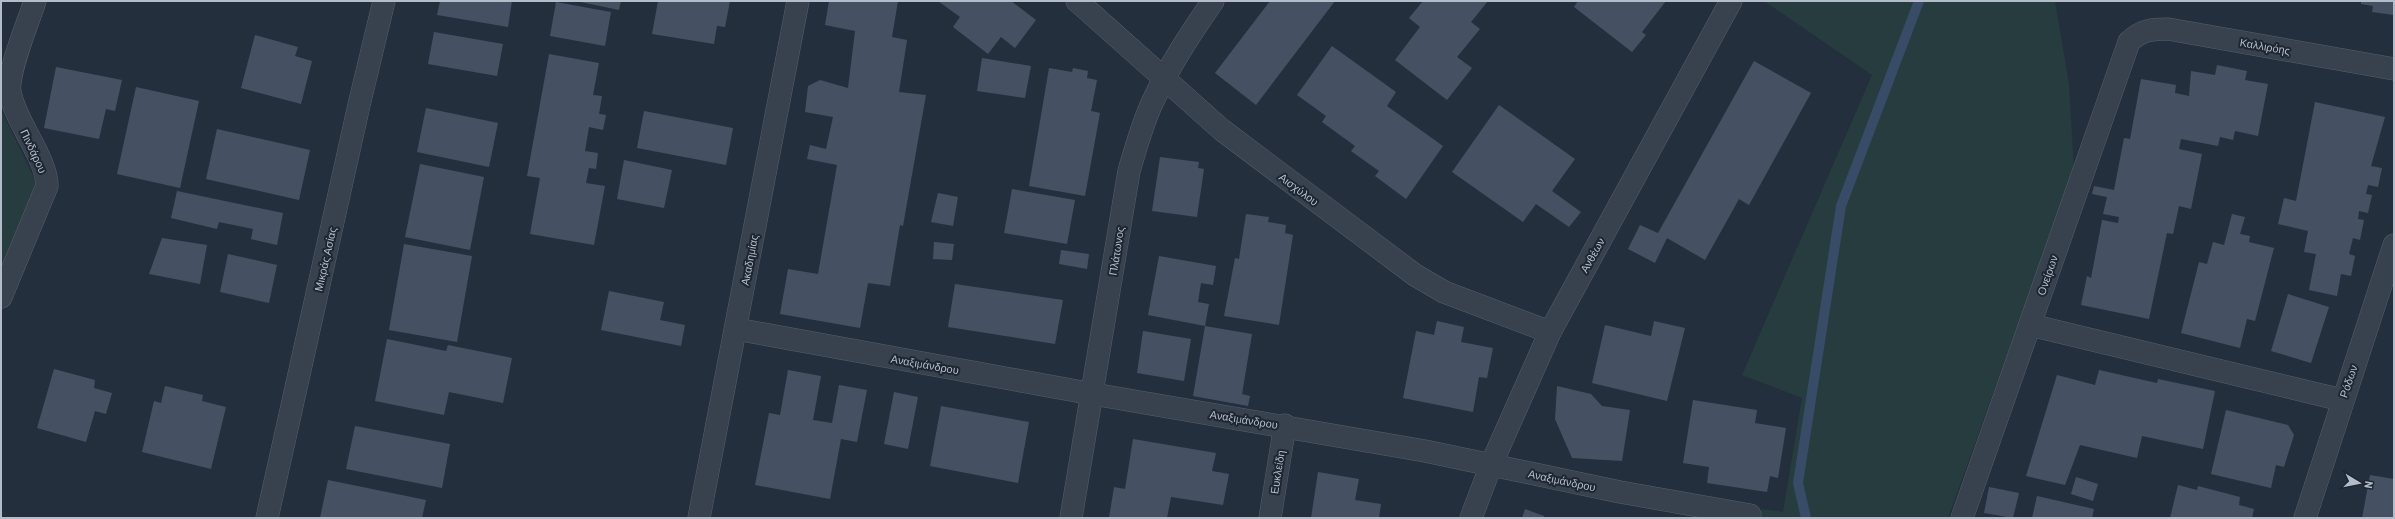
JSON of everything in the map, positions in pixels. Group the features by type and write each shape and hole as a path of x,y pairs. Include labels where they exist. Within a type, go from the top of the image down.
{"street":[{"name":"Πινδάρου","path":"1,298 47,186 43,170 19,118 10,93 11,77 35,1"},
{"name":"Μικράς Ασίας","path":"267,518 359,106 384,1"},
{"name":"Ακαδημίας","path":"699,518 798,1"},
{"name":"Αισχύλου","path":"1077,1 1164,79 1271,168 1415,275 1444,292 1550,332"},
{"name":"Πλάτωνος","path":"1071,518 1093,394 1129,171 1140,132 1164,79 1213,1"},
{"name":"Ανθέων","path":"1471,518 1491,465 1550,332 1731,1"},
{"name":"Καλλιρόης","path":"2136,35 2147,30 2168,29 2394,70"},
{"name":"Ονείρων","path":"1962,518 2124,51 2129,42 2136,35"},
{"name":"Ρόδων","path":"2305,518 2342,400 2394,245"},
{"path":"2030,325 2342,400"},
{"name":"Αναξιμάνδρου","path":"736,329 1093,394 1285,426 1491,465 1620,492 1750,515"},
{"name":"Ευκλείδη","path":"1270,518 1285,426"}],"green space":[{"path":"1764,1 2055,1 2069,84 2074,170 1948,518 1760,518 1761,509 1783,512 1802,398 1742,375 1872,75"},
{"path":"1,110 38,186 1,273"}],"building":[{"path":"440,1 512,1 508,27 437,15"},
{"path":"576,1 621,1 619,10"},
{"path":"658,1 730,1 725,27 717,26 714,44 652,34"},
{"path":"829,1 898,1 892,37 907,40 899,92 926,95 903,226 900,225 890,286 868,283 860,328 780,314 788,269 818,274 837,165 807,159 810,145 826,149 833,117 805,112 808,86 820,80 848,88 855,31 825,25"},
{"path":"938,1 1011,1 1036,20 1015,48 1001,37 988,54 953,27 960,17"},
{"path":"1270,1 1335,1 1256,105 1215,73"},
{"path":"1423,1 1488,1 1471,22 1480,29 1457,57 1472,68 1447,100 1395,60 1420,27 1409,18"},
{"path":"1578,1 1666,1 1642,32 1646,35 1632,52 1574,7"},
{"path":"2361,1 2394,1 2394,15 2372,12 2373,6 2361,4"},
{"path":"556,2 611,12 605,46 550,36"},
{"path":"434,32 503,44 497,76 428,64"},
{"path":"255,35 298,47 295,56 312,61 301,104 241,88"},
{"path":"1332,46 1396,92 1387,106 1443,146 1406,199 1375,176 1379,171 1351,151 1355,146 1322,122 1326,116 1297,95"},
{"path":"549,54 599,63 593,95 602,96 599,114 606,115 603,130 589,127 585,151 598,153 596,169 589,168 586,183 605,186 594,245 530,234 540,178 527,176"},
{"path":"982,58 1031,66 1025,98 977,91"},
{"path":"1754,61 1811,93 1749,205 1739,199 1705,260 1667,238 1655,263 1628,249 1640,225 1658,233"},
{"path":"2217,65 2247,71 2245,80 2268,84 2258,136 2235,131 2233,140 2220,137 2218,146 2181,139 2179,149 2202,154 2191,209 2179,206 2173,234 2167,233 2149,319 2081,305 2087,276 2091,278 2102,220 2118,223 2119,217 2103,214 2107,197 2092,194 2094,186 2114,190 2124,138 2130,139 2141,79 2176,85 2175,93 2189,96 2191,71 2215,75"},
{"path":"56,67 122,80 115,111 106,109 99,139 44,128"},
{"path":"1049,68 1072,72 1073,68 1088,71 1087,78 1097,80 1091,111 1100,113 1085,196 1029,186"},
{"path":"136,87 199,101 180,188 117,174"},
{"path":"2315,102 2385,117 2371,166 2382,168 2378,187 2368,185 2366,194 2372,195 2368,213 2359,211 2358,219 2364,220 2360,240 2353,238 2349,254 2355,256 2351,276 2341,274 2337,296 2309,290 2316,254 2304,252 2308,231 2278,224 2284,198 2296,201"},
{"path":"1499,105 1575,159 1552,191 1581,212 1569,227 1536,204 1523,222 1452,172"},
{"path":"426,108 498,123 489,167 417,152"},
{"path":"644,111 733,128 726,165 637,148"},
{"path":"217,129 310,150 299,200 206,179"},
{"path":"1160,157 1199,162 1198,168 1204,169 1197,217 1152,211"},
{"path":"624,160 672,170 664,208 617,199"},
{"path":"420,164 484,177 470,250 405,237"},
{"path":"1012,189 1075,200 1067,244 1004,233"},
{"path":"177,191 283,213 277,245 251,239 253,229 219,222 217,229 171,218"},
{"path":"938,193 958,197 953,226 931,222"},
{"path":"1246,214 1269,217 1268,222 1286,225 1285,233 1293,235 1279,325 1224,316 1235,258 1239,259"},
{"path":"2232,214 2245,217 2240,234 2250,236 2249,242 2274,248 2255,321 2247,319 2240,348 2181,333 2199,262 2207,264 2213,242 2224,245"},
{"path":"162,238 207,245 200,284 149,274"},
{"path":"934,242 954,244 952,260 933,259"},
{"path":"404,244 472,256 457,342 389,330"},
{"path":"1061,250 1089,254 1087,269 1059,264"},
{"path":"228,254 277,265 269,303 220,292"},
{"path":"1159,256 1216,266 1213,285 1201,283 1198,302 1209,304 1205,326 1148,315"},
{"path":"955,284 1063,300 1055,344 948,327"},
{"path":"609,291 664,302 660,320 685,325 681,346 601,330"},
{"path":"2288,294 2329,307 2311,363 2271,351"},
{"path":"1437,321 1464,327 1461,342 1493,348 1487,378 1479,377 1473,412 1403,398 1416,331 1434,335"},
{"path":"1654,321 1685,328 1667,401 1592,383 1605,325 1651,336"},
{"path":"1205,326 1252,334 1242,394 1250,396 1248,406 1193,396"},
{"path":"1143,331 1191,339 1184,381 1137,373"},
{"path":"387,339 446,351 448,345 512,358 503,403 449,392 444,415 375,401"},
{"path":"54,369 95,380 94,388 112,393 106,414 95,411 86,442 37,428"},
{"path":"788,370 821,376 813,420 832,423 839,385 867,390 857,442 841,439 830,499 755,485 769,413 780,415"},
{"path":"2099,370 2157,383 2158,379 2215,391 2203,449 2142,436 2137,458 2080,445 2065,485 2026,476 2057,375 2095,385"},
{"path":"165,386 203,395 202,401 226,407 211,469 142,452 154,401 161,403"},
{"path":"1557,386 1591,394 1602,406 1630,410 1622,461 1572,458 1555,419"},
{"path":"894,392 918,397 908,449 884,444"},
{"path":"1693,400 1757,410 1755,423 1786,428 1778,478 1770,476 1767,492 1707,483 1709,467 1683,463"},
{"path":"941,406 1029,422 1018,483 930,466"},
{"path":"2226,410 2288,425 2294,435 2284,467 2276,465 2271,488 2211,474"},
{"path":"355,426 450,444 442,488 346,469"},
{"path":"1133,439 1216,453 1212,471 1229,474 1223,505 1171,497 1167,518 1109,518 1114,487 1125,489"},
{"path":"1318,472 1359,479 1355,500 1381,504 1379,518 1311,518"},
{"path":"2370,475 2394,479 2394,518 2362,518"},
{"path":"2076,477 2098,484 2093,501 2071,494"},
{"path":"328,480 426,500 422,518 320,518"},
{"path":"2178,485 2197,490 2198,486 2240,497 2239,505 2254,509 2252,518 2170,518"},
{"path":"1989,487 2019,493 2013,518 1984,513"},
{"path":"2037,496 2094,509 2092,518 2032,518"},
{"path":"1525,509 1544,516 1544,518 1522,518"}],"waterway":[{"path":"1806,518 1798,483 1841,206 1919,1"}]}
